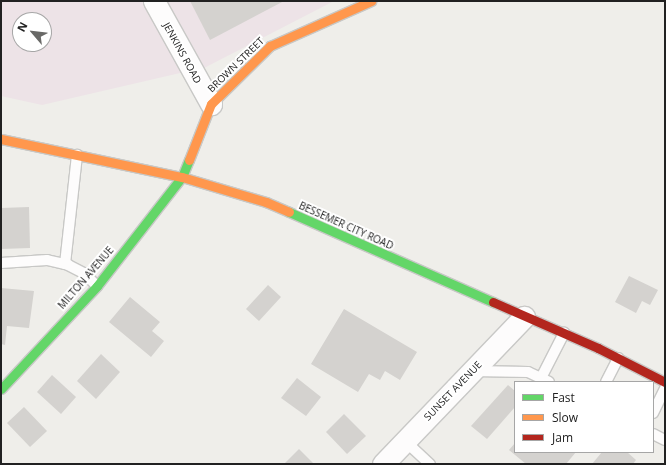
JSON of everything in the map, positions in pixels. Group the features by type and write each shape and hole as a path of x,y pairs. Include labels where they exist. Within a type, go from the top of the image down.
{"main road":[{"name":"BROWN STREET","path":"182,177 211,104 270,46 368,1"},
{"name":"BESSEMER CITY ROAD","path":"1,139 182,177 266,202 524,317 564,333 665,382"},
{"name":"MILTON AVENUE","path":"1,389 97,286 182,177"}],"street":[{"name":"JENKINS ROAD","path":"154,1 211,104"},
{"name":"SUNSET AVENUE","path":"383,464 524,317"}],"lane":[{"path":"65,264 77,154"},
{"path":"1,263 47,260 65,264 84,273 97,286"},
{"path":"472,371 528,372 545,380 564,333"},
{"path":"606,381 618,358"},
{"path":"654,411 665,388"},
{"path":"654,434 665,440"},
{"path":"405,441 430,464"}],"shaded area":[{"path":"1,1 334,1 206,67 42,105 1,96"}],"building":[{"path":"190,1 284,1 210,40"},
{"path":"29,207 30,248 1,249 1,208"},
{"path":"629,276 658,290 650,305 642,301 636,313 615,302"},
{"path":"268,285 281,297 259,321 246,309"},
{"path":"1,288 34,291 29,328 7,326 5,345 1,344"},
{"path":"130,297 160,322 152,331 164,341 151,357 109,322"},
{"path":"344,309 417,352 400,380 385,371 380,380 369,374 358,392 311,364"},
{"path":"101,354 120,372 96,399 77,381"},
{"path":"52,375 76,397 61,414 37,392"},
{"path":"297,378 321,397 306,416 281,398"},
{"path":"508,385 514,390 514,408 487,439 471,426"},
{"path":"24,407 47,431 30,447 7,423"},
{"path":"344,414 366,436 347,454 326,432"},
{"path":"514,444 514,453 575,453 566,464 526,464 509,450"},
{"path":"299,449 314,464 284,464"},
{"path":"601,453 628,453 636,460 633,464 592,464"}],"traffic: fast":[{"path":"1,389 97,286 182,177 189,160"},
{"path":"289,212 493,302"}],"traffic: slow":[{"path":"189,160 211,104 270,46 371,1"},
{"path":"1,139 182,177 266,202 289,212"}],"traffic: jam":[{"path":"493,302 598,348 665,382"}]}
